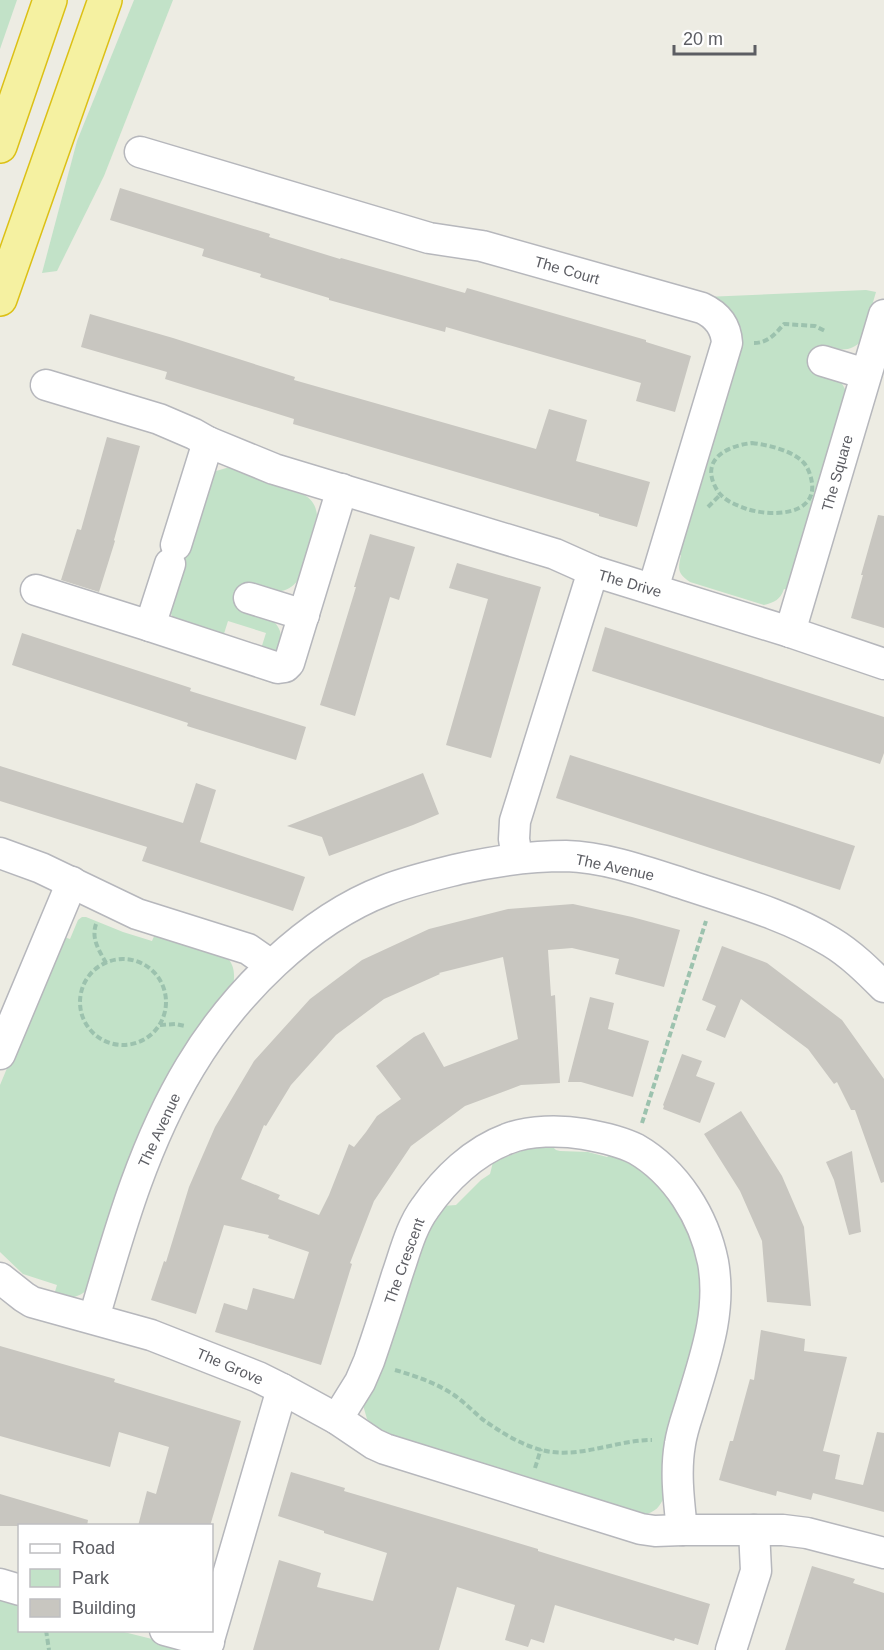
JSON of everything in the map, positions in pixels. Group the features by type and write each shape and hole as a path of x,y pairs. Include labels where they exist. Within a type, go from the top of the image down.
{"highway":[{"path":"0,146 50,0"},
{"path":"0,299 105,0"}],"street":[{"name":"The Court","path":"140,152 429,238 482,246 702,308 719,318 727,338"},
{"name":"The Square","path":"790,632 884,315"},
{"path":"653,589 727,338"},
{"path":"826,347 866,374"},
{"path":"46,385 159,419 274,469 555,554 593,571"},
{"path":"150,626 208,442"},
{"path":"36,590 278,668 285,667 290,663 342,489"},
{"name":"The Drive","path":"517,858 514,838 515,821 593,571 790,632 884,664"},
{"path":"249,598 304,615"},
{"path":"0,853 25,861 137,914 248,950 271,965"},
{"name":"The Avenue","path":"94,1318 118,1234 150,1145 189,1068 240,999 271,965 345,910 386,890 446,872 517,858 566,856 605,862 656,875 808,929 832,942 859,962 884,987"},
{"path":"0,1054 72,882"},
{"name":"The Crescent","path":"337,1419 360,1382 369,1361 413,1229 425,1208 466,1162 510,1137 547,1131 602,1137 634,1148 671,1177 685,1194 707,1239 713,1262 714,1323 680,1444 678,1479 682,1530"},
{"name":"The Grove","path":"0,1278 32,1302 94,1318 172,1343 258,1377 282,1389 213,1629"},
{"path":"282,1389 385,1449 641,1529 807,1533 884,1553"},
{"path":"731,1650 756,1571 754,1530"},
{"path":"0,1584 18,1589"},
{"name":"The Grove","path":"170,1632 208,1646"}],"path":[{"path":"727,338 761,343 771,338 784,324 816,326 826,347"},
{"path":"742,444 762,444 795,457 804,463 812,481 810,499 793,511 763,513 739,506 720,495 713,481 712,470 715,459 727,449 742,444"},
{"path":"640,1129 710,911"},
{"path":"99,916 94,937 106,963"},
{"path":"119,959 133,960 146,965 164,986 165,1012 160,1025 150,1036 123,1045 108,1042 96,1035 86,1023 81,1010 81,995 86,981 94,970 106,963 119,959"},
{"path":"369,1361 433,1383 518,1441 552,1452 580,1451 650,1440 680,1444"},
{"path":"46,1632 49,1650"}],"green space":[{"path":"0,0 17,0 0,49"},
{"path":"134,0 173,0 104,176 57,271 42,273 77,141"},
{"path":"866,290 876,292 862,340 849,349 824,346 817,369 840,381 847,395 791,590 784,589 777,600 764,605 690,582 680,570 681,555 674,553 738,350 705,297"},
{"path":"230,467 304,495 315,506 317,515 298,580 289,588 277,592 273,621 279,628 281,636 276,652 260,652 266,633 228,621 222,640 186,627 174,619 170,612 170,599 211,477 216,471"},
{"path":"82,917 152,941 155,934 226,957 233,967 234,979 233,987 88,1289 80,1295 68,1297 54,1295 57,1285 23,1274 0,1252 0,1085 61,936 70,939 78,920"},
{"path":"550,1144 560,1151 588,1152 607,1157 610,1155 625,1156 657,1181 681,1214 699,1259 703,1306 664,1497 657,1509 644,1515 398,1440 376,1428 367,1419 363,1405 381,1372 426,1234 443,1206 456,1205 490,1174 493,1162 529,1148"},
{"path":"0,1596 18,1602 18,1632 124,1632 172,1644 181,1650 0,1650"}],"building":[{"path":"120,188 270,234 269,237 340,259 465,293 467,288 646,340 646,342 691,356 675,412 636,401 641,383 446,327 445,332 329,300 329,298 260,277 261,274 202,256 204,249 110,220"},
{"path":"90,314 295,377 294,380 536,449 549,409 587,420 576,461 650,482 637,527 293,424 294,419 165,379 167,372 81,347"},
{"path":"107,437 140,446 99,592 61,580 77,529 81,530"},
{"path":"878,515 884,516 884,628 851,618"},
{"path":"370,534 415,547 399,600 390,597 355,716 320,705"},
{"path":"457,563 541,587 491,758 446,745 488,599 449,588"},
{"path":"605,627 884,717 884,753 880,764 592,671"},
{"path":"22,633 191,688 190,691 306,727 296,760 187,726 188,723 12,665"},
{"path":"570,755 855,846 840,890 556,798"},
{"path":"0,766 183,823 196,783 216,790 200,842 305,877 293,911 142,861 147,847 0,801"},
{"path":"423,773 439,814 413,825 329,856 322,837 287,826"},
{"path":"573,904 680,930 664,987 615,974 619,959 572,948 548,950 551,996 555,995 560,1083 521,1085 465,1106 411,1146 374,1201 350,1263 352,1264 321,1365 215,1332 224,1303 247,1310 253,1288 294,1299 309,1252 268,1238 269,1235 224,1225 196,1314 151,1300 164,1261 166,1262 189,1187 215,1127 254,1061 310,999 362,960 429,929 508,909","holes":["503,957 518,1039 444,1067 424,1032 376,1066 401,1099 377,1116 354,1147 349,1144 319,1215 278,1199 280,1195 241,1179 264,1125 266,1126 291,1085 336,1035 384,999 439,973"]},
{"path":"722,946 767,963 842,1020 884,1079 884,1182 881,1183 855,1110 851,1110 837,1082 834,1084 808,1049 741,999 725,1038 706,1030 716,1006 702,1000"},
{"path":"590,997 614,1003 608,1029 649,1041 633,1097 581,1082 568,1082"},
{"path":"682,1054 702,1061 696,1076 715,1083 700,1123 663,1109"},
{"path":"741,1111 782,1176 804,1227 811,1306 767,1302 762,1241 740,1191 704,1134"},
{"path":"852,1151 861,1232 849,1235 834,1180 826,1162"},
{"path":"761,1330 805,1339 804,1351 847,1357 823,1451 840,1455 835,1479 863,1485 877,1432 884,1433 884,1512 813,1493 811,1500 777,1491 776,1496 719,1480 730,1441 733,1441 750,1379 754,1380"},
{"path":"0,1346 115,1379 114,1382 241,1421 211,1524 139,1524 147,1491 156,1494 169,1447 119,1432 110,1467 0,1436"},
{"path":"291,1472 345,1488 344,1491 538,1549 538,1551 710,1604 698,1645 675,1638 674,1641 555,1605 544,1643 531,1639 528,1647 505,1640 515,1605 457,1587 439,1650 253,1650 279,1560 321,1573 317,1587 373,1601 387,1553 278,1516"},
{"path":"0,1494 88,1520 87,1524 0,1526"},
{"path":"812,1566 855,1579 853,1583 884,1593 884,1650 785,1650"}]}
